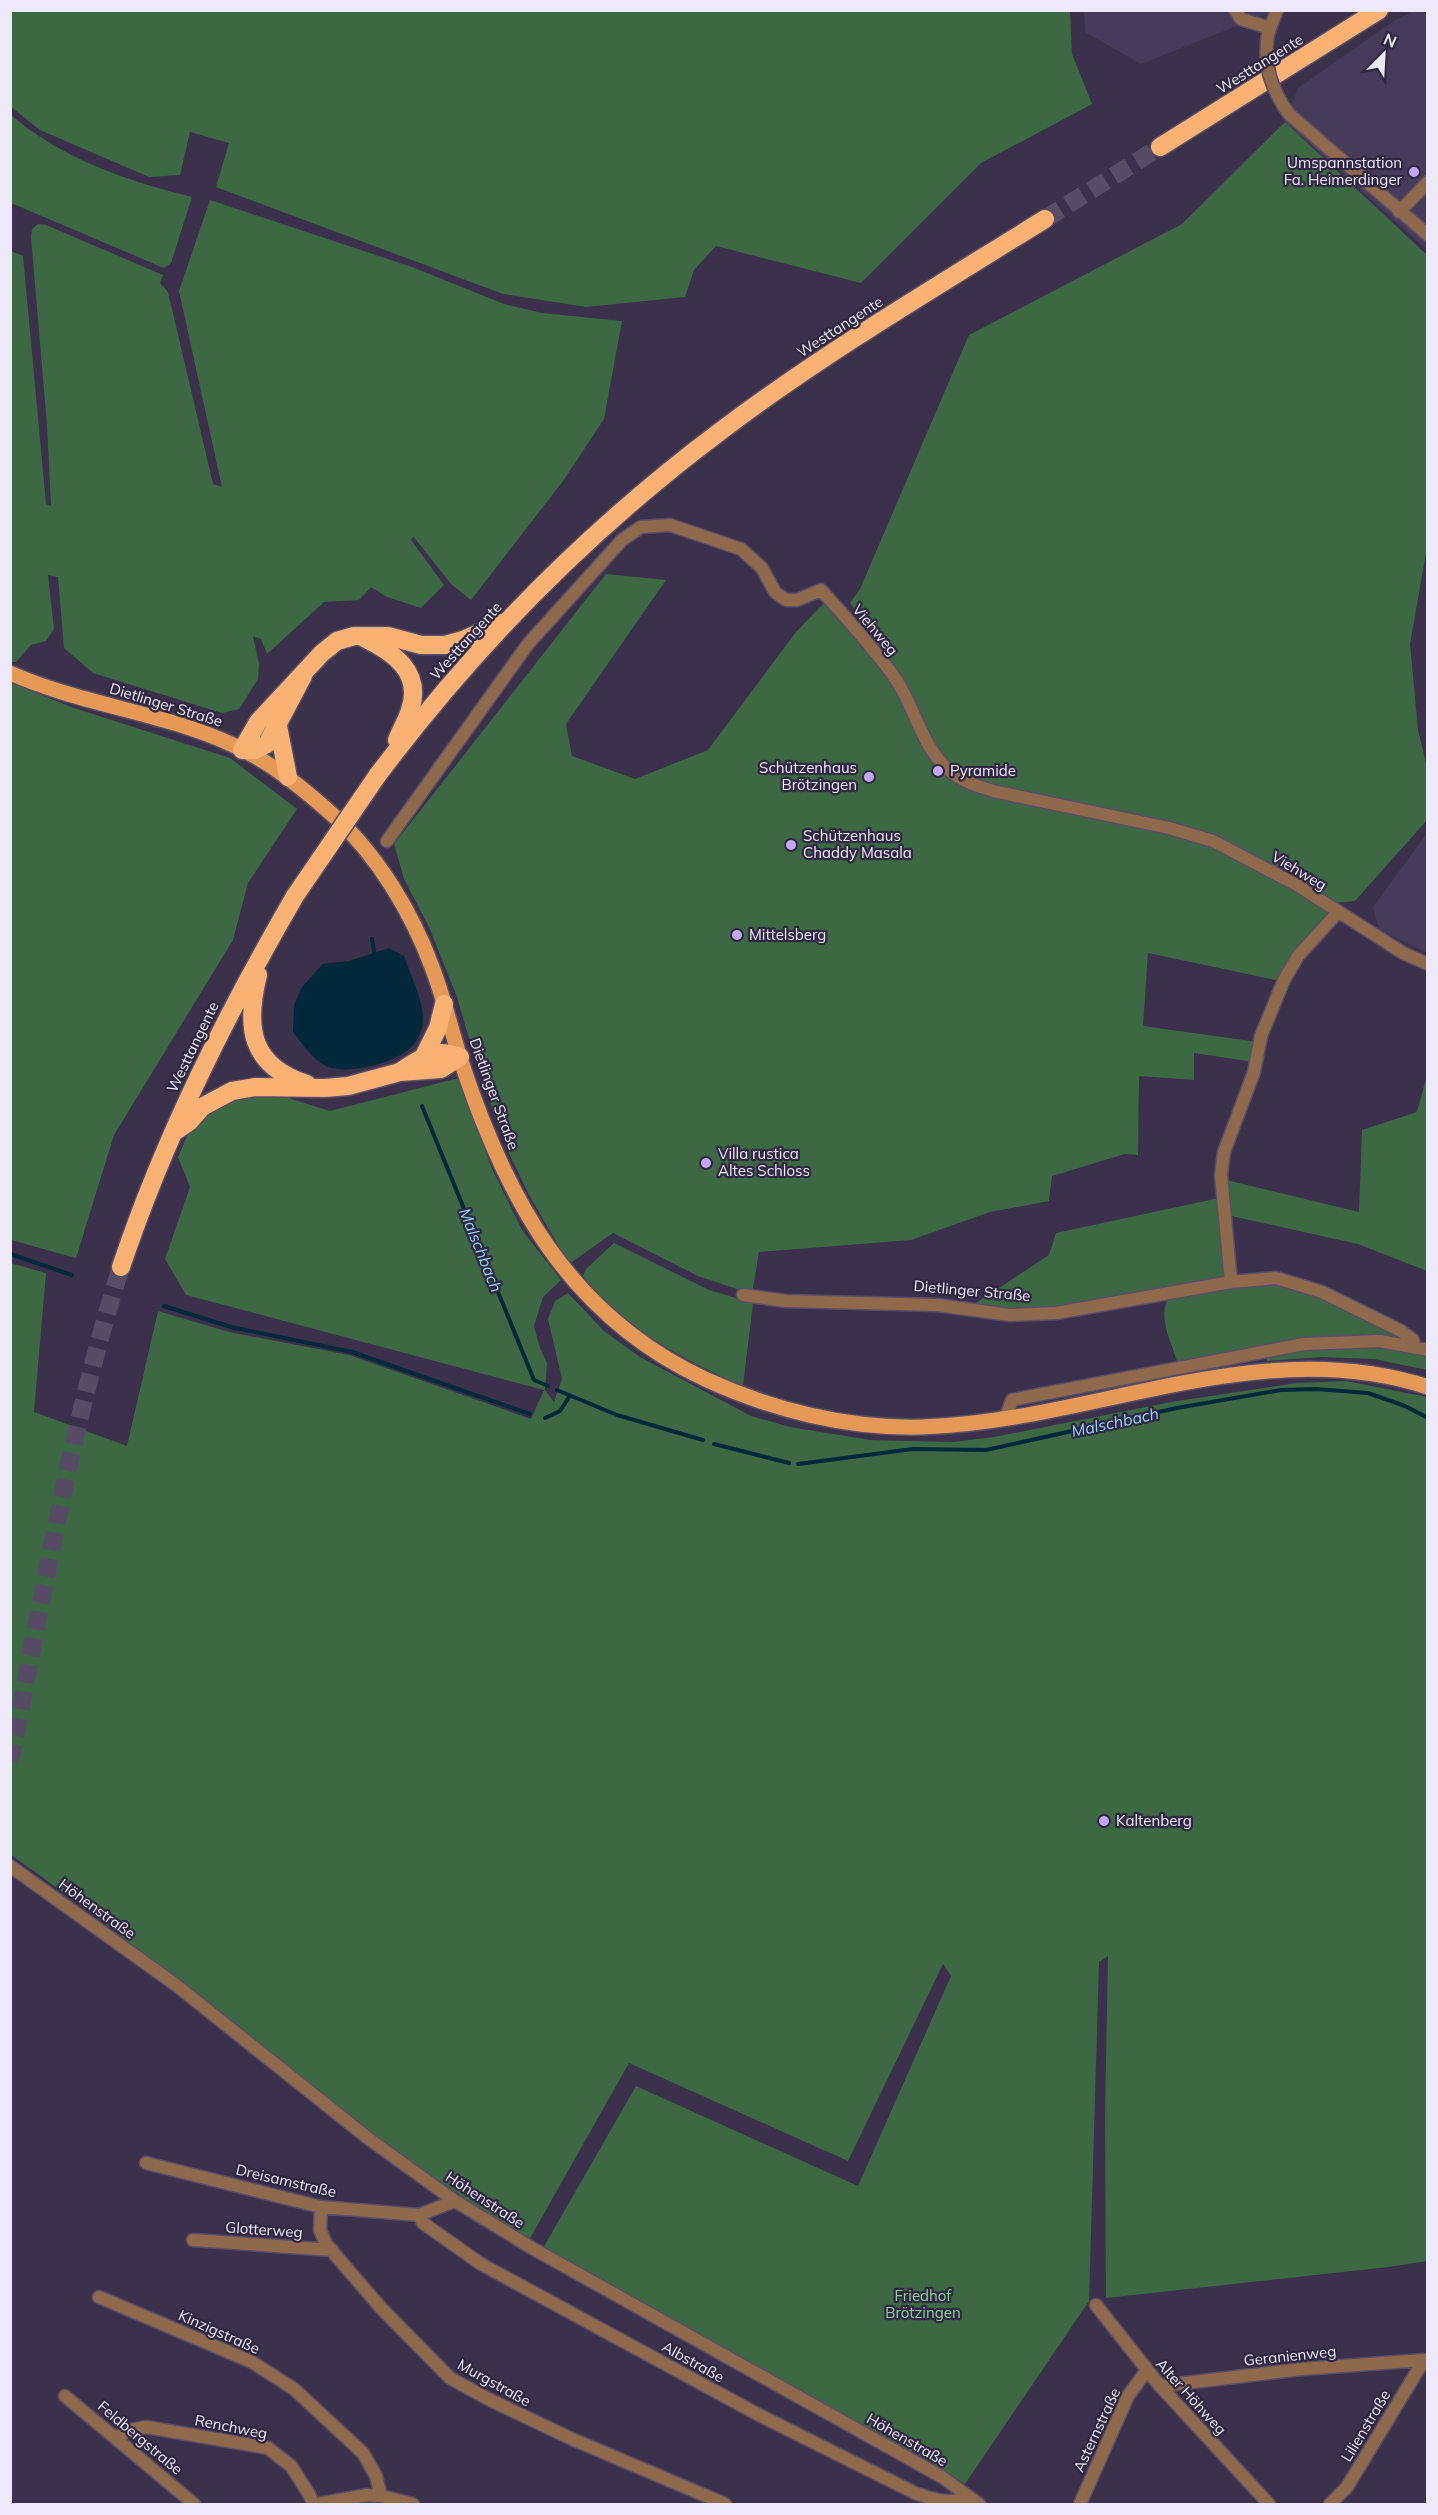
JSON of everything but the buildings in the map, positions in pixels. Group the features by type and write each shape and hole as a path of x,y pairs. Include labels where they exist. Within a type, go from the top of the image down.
{"highway":[{"name":"Westtangente","path":"1160,147 1379,10"},
{"name":"Westtangente","path":"121,1267 173,1133 207,1057 264,950 296,896 383,769 460,674 550,577 664,476 778,389 1045,219"},
{"path":"303,676 267,744 255,750 242,750 258,722 322,653 337,641 360,636 388,636 421,645 445,645 463,640 509,620"},
{"path":"360,636 393,654 401,662 412,682 413,702 410,713 383,769"},
{"path":"278,726 288,777"},
{"path":"264,950 250,1018 254,1034 269,1063 287,1078 321,1088"},
{"path":"424,1056 438,1028 444,1004"},
{"path":"400,1072 424,1056 446,1052 460,1058"},
{"path":"173,1133 189,1122 202,1107 232,1091 256,1088 348,1086 400,1072 441,1069 460,1058"}],"main road":[{"name":"Dietlinger Straße","path":"10,673 71,695 171,722 242,750 288,777 337,819 368,853 414,926 431,964 488,1139 528,1218 568,1275 589,1299 617,1324 646,1345 704,1378 767,1404 803,1414 877,1425 923,1427 1006,1418 1253,1372 1325,1369 1359,1371 1389,1376 1428,1387"}],"street":[{"path":"1235,10 1241,19 1269,31"},
{"path":"1277,10 1269,31 1266,57 1269,80 1279,100 1289,114 1428,235"},
{"path":"1399,212 1428,182"},
{"name":"Viehweg","path":"387,841 528,644 622,540 641,527 670,525 741,549 762,568 775,592 786,600 797,600 821,590 872,646 897,681 933,752 950,771 967,782 993,791 1169,828 1214,840 1297,885 1403,953 1428,963"},
{"path":"1231,1282 1221,1175 1224,1152 1254,1072 1262,1036 1284,980 1298,956 1338,912"},
{"name":"Dietlinger Straße","path":"743,1295 786,1301 937,1305 1027,1315 1056,1313 1231,1282 1276,1278 1322,1292 1401,1331 1413,1340 1414,1346"},
{"name":"Dietlinger Straße","path":"1006,1418 1012,1400 1304,1344 1380,1341 1428,1350"},
{"name":"Höhenstraße","path":"10,1866 176,1985 369,2139 455,2201 532,2248 942,2477 979,2505"},
{"name":"Dreisamstraße","path":"146,2163 321,2207 419,2215 455,2201"},
{"name":"Murgstraße","path":"321,2207 320,2230 326,2244 381,2308 450,2378 572,2439 725,2505"},
{"name":"Albstraße","path":"419,2215 423,2223 482,2264 759,2415 915,2493 937,2501 962,2500 968,2496"},
{"name":"Glotterweg","path":"193,2240 332,2250"},
{"name":"Kinzigstraße","path":"99,2297 252,2362 294,2389 363,2453 376,2476 381,2496"},
{"name":"Alter Höhweg","path":"1096,2305 1160,2386 1269,2505"},
{"name":"Geranienweg","path":"1160,2386 1302,2369 1424,2360"},
{"name":"Lilienstraße","path":"1330,2505 1347,2487 1424,2360"},
{"name":"Asternstraße","path":"1080,2505 1128,2396 1147,2370"},
{"name":"Feldbergstraße","path":"65,2396 117,2437 194,2505"},
{"name":"Renchweg","path":"117,2437 130,2430 146,2427 268,2448 291,2466 316,2505"},
{"path":"316,2505 368,2495 381,2496 412,2505"}],"shaded area":[{"path":"1084,11 1269,11 1267,14 1141,64 1085,32"},
{"path":"1414,11 1427,11 1427,250 1285,122 1298,88 1395,20"},
{"path":"1427,833 1427,953 1379,929 1373,907"}],"green space":[{"path":"10,11 1070,11 1072,54 1092,104 981,163 861,283 716,246 694,270 685,297 586,307 503,294 216,187 229,143 190,132 180,175 149,177 40,130 11,107"},
{"path":"11,115 52,144 97,167 144,184 192,197 171,263 164,268 11,203"},
{"path":"1285,122 1427,255 1427,547 1410,644 1418,730 1427,767 1427,820 1355,901 1336,903 1297,950 1280,981 1148,953 1143,1026 1258,1042 1254,1062 1194,1053 1194,1080 1139,1076 1138,1155 1125,1154 1052,1176 1049,1201 990,1212 911,1240 759,1252 752,1294 698,1276 613,1233 569,1264 529,1195 508,1151 480,1076 457,997 429,927 404,879 394,844 606,574 666,580 566,724 572,756 635,779 708,750 796,632 826,601 863,649 866,624 850,603 860,589 969,335 1182,224"},
{"path":"210,200 412,267 504,304 542,313 622,321 604,419 563,481 471,600 451,584 413,536 411,540 444,585 421,608 387,597 371,587 359,600 324,602 267,654 261,639 253,636 259,664 258,679 239,709 222,713 93,673 64,648 58,577 48,575 54,629 46,641 31,645 16,662 10,662 11,251 23,256 46,504 51,506 47,425 31,237 32,229 38,224 46,225 163,275 160,283 168,292 213,484 222,487 179,291"},
{"path":"11,683 71,707 230,758 297,809 248,883 233,940 114,1135 76,1258 11,1240"},
{"path":"1427,1075 1427,1271 1358,1244 1227,1215 1226,1180 1359,1212 1362,1130 1417,1112"},
{"name":"Friedhof Brötzingen","path":"459,1078 492,1169 522,1230 561,1280 543,1297 534,1326 547,1363 545,1390 554,1402 562,1379 548,1319 555,1301 568,1293 604,1331 640,1357 751,1416 790,1427 870,1440 953,1442 994,1437 1171,1402 1297,1383 1346,1381 1427,1397 1427,2261 1106,2298 1105,2118 1108,1956 1099,1962 1089,2301 965,2484 542,2250 636,2086 858,2186 951,1976 943,1964 848,2161 629,2063 529,2240 378,2138 104,1923 11,1855 10,1263 46,1273 34,1412 127,1446 158,1311 229,1332 349,1355 531,1419 544,1390 186,1295 165,1259 190,1187 178,1157 187,1136 210,1110 232,1097 256,1095 282,1096 330,1111"},
{"path":"1219,1198 1226,1269 1223,1278 1046,1312 1011,1311 976,1306 976,1303 1049,1255 1056,1233"},
{"path":"614,1243 709,1290 753,1303 743,1386 698,1365 656,1341 617,1312 599,1295 583,1276 586,1269"},
{"path":"1275,1282 1326,1298 1358,1312 1403,1339 1375,1336 1320,1338 1184,1365 1177,1361 1164,1318 1171,1294 1229,1285 1245,1287"},
{"path":"1325,1346 1379,1346 1427,1356 1427,1370 1374,1359 1321,1357 1267,1361 1266,1356"}],"water":[{"path":"389,948 404,956 419,998 423,1022 416,1041 400,1055 378,1064 340,1069 321,1063 309,1053 293,1032 294,1005 302,987 323,964 349,961"}],"waterway":[{"name":"Malschbach","path":"372,939 375,956"},
{"name":"Malschbach","path":"422,1106 534,1380 548,1386"},
{"path":"10,1254 72,1275"},
{"path":"164,1306 231,1327 352,1352 530,1414"},
{"name":"Malschbach","path":"798,1464 913,1449 986,1450 1177,1408 1281,1390 1316,1389 1368,1393 1405,1406 1428,1418"},
{"name":"Malschbach","path":"557,1390 617,1415 703,1440"},
{"path":"545,1418 560,1411 569,1397"},
{"name":"Malschbach","path":"714,1444 789,1463"}],"tunnel":[{"path":"1045,219 1160,147"},
{"path":"10,1762 72,1451 121,1267"}],"place":[{"name":"Umspannstation Fa. Heimerdinger","path":"1414,172"},
{"name":"Pyramide","path":"938,771"},
{"name":"Schützenhaus Brötzingen","path":"869,777"},
{"name":"Schützenhaus Chaddy Masala","path":"791,845"},
{"name":"Mittelsberg","path":"737,935"},
{"name":"Villa rustica Altes Schloss","path":"706,1163"},
{"name":"Kaltenberg","path":"1104,1821"}]}
